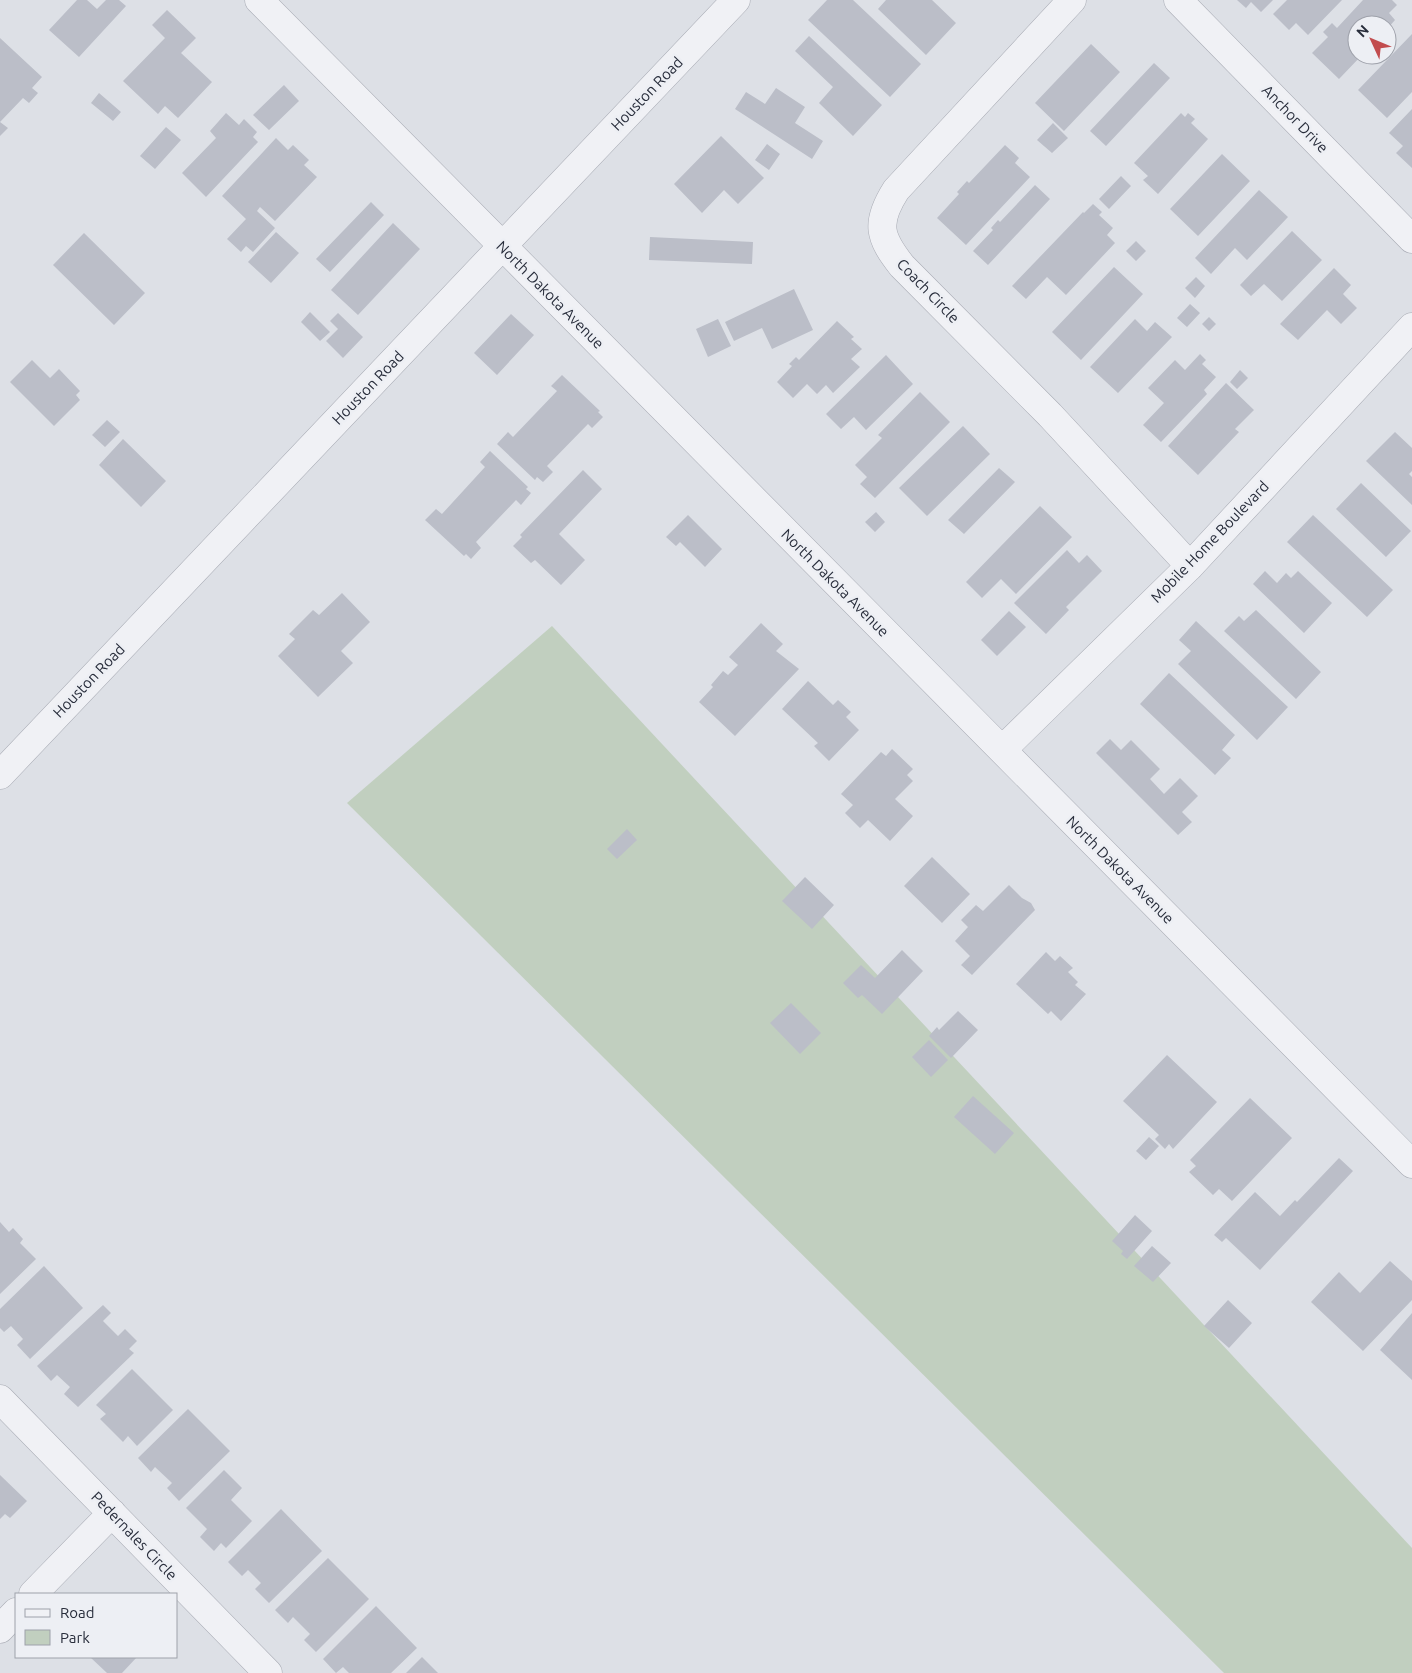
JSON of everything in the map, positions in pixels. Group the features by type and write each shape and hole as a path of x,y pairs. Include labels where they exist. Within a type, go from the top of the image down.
{"street":[{"name":"North Dakota Avenue","path":"260,0 1412,1164"},
{"name":"Houston Road","path":"0,775 736,0"},
{"name":"Coach Circle","path":"1072,0 896,190 884,208 881,228 888,248 902,266 1050,415 1190,566"},
{"name":"Anchor Drive","path":"1178,0 1412,239"},
{"name":"Mobile Home Boulevard","path":"1002,750 1190,566 1412,327"},
{"name":"Pedernales Circle","path":"0,1399 268,1673"},
{"path":"34,1593 112,1513"},
{"path":"0,1629 15,1613"}],"green space":[{"path":"552,626 1412,1548 1412,1673 1224,1673 347,803"}],"building":[{"path":"77,0 87,0 97,9 106,0 119,0 126,6 79,57 49,30"},
{"path":"827,0 853,0 921,64 890,97 808,20"},
{"path":"886,0 932,0 956,23 926,55 878,9"},
{"path":"1237,0 1273,0 1261,12 1251,2 1246,8"},
{"path":"1287,0 1342,0 1308,35 1296,23 1289,30 1273,14"},
{"path":"1363,0 1392,0 1397,5 1389,13 1391,15 1349,15"},
{"path":"167,10 196,38 181,53 212,82 178,118 165,106 158,114 123,81 165,38 152,25"},
{"path":"1347,17 1347,65 1352,65 1339,79 1312,53 1328,37 1323,32 1332,23 1337,28"},
{"path":"1412,34 1412,92 1387,118 1358,90 1382,65 1397,65 1397,50"},
{"path":"809,36 882,105 853,136 819,103 833,87 795,51"},
{"path":"0,38 42,77 32,88 38,93 29,103 23,98 0,122"},
{"path":"1091,44 1120,72 1064,131 1035,103"},
{"path":"1154,63 1170,78 1106,146 1090,131"},
{"path":"284,85 299,101 269,130 253,115"},
{"path":"776,88 805,107 795,123 823,141 812,159 735,109 746,92 765,104"},
{"path":"99,93 121,112 113,121 91,103"},
{"path":"1412,109 1412,168 1396,153 1403,146 1389,133"},
{"path":"226,113 239,125 244,119 257,132 253,137 258,142 206,197 182,173 216,138 210,131"},
{"path":"1181,113 1185,117 1188,113 1195,119 1191,123 1208,139 1158,194 1143,180 1148,176 1134,163"},
{"path":"0,122 8,128 0,136"},
{"path":"1053,123 1068,138 1052,153 1037,140"},
{"path":"166,127 181,140 155,169 140,156"},
{"path":"721,136 764,178 738,204 724,190 702,213 674,184"},
{"path":"276,138 288,150 293,145 309,160 304,165 317,177 275,221 260,207 257,211 275,228 253,252 246,246 241,252 227,239 246,219 222,196"},
{"path":"767,144 780,154 769,170 755,160"},
{"path":"1005,145 1019,158 1015,163 1030,177 966,245 937,218 959,194 957,192 967,181 969,183"},
{"path":"1222,154 1250,181 1198,236 1170,209"},
{"path":"1121,176 1131,186 1109,209 1099,199"},
{"path":"1035,185 1050,199 988,265 973,251 993,230 991,228 998,220 1000,222"},
{"path":"1259,190 1288,217 1247,260 1235,248 1211,274 1195,258"},
{"path":"371,202 384,215 330,272 316,259"},
{"path":"1093,204 1102,212 1099,215 1113,228 1107,235 1115,243 1066,295 1047,277 1026,299 1012,286"},
{"path":"393,223 420,249 358,315 331,290"},
{"path":"1292,231 1322,260 1282,301 1264,284 1251,296 1240,285"},
{"path":"276,232 299,253 271,283 248,262"},
{"path":"84,233 145,293 114,325 53,265"},
{"path":"650,237 753,242 752,264 649,260"},
{"path":"1136,241 1146,251 1136,261 1126,251"},
{"path":"1114,267 1143,294 1081,360 1052,332"},
{"path":"1334,268 1351,285 1343,294 1357,308 1341,324 1327,310 1298,340 1280,324"},
{"path":"1196,277 1205,286 1195,298 1185,288"},
{"path":"794,289 813,330 772,349 762,328 734,341 725,322"},
{"path":"1190,304 1200,313 1187,327 1177,318"},
{"path":"310,312 330,332 320,341 301,322"},
{"path":"338,313 363,337 343,358 326,341 338,329 330,321"},
{"path":"511,314 534,335 497,375 474,353"},
{"path":"1209,317 1216,324 1209,331 1202,324"},
{"path":"718,319 731,346 708,357 696,329"},
{"path":"1135,319 1147,331 1155,322 1172,337 1118,393 1090,367"},
{"path":"837,321 854,337 851,339 862,349 851,359 860,367 833,393 826,385 817,394 807,384 793,398 777,382 792,366 789,364 796,357 799,360"},
{"path":"1200,354 1206,360 1202,364 1216,377 1204,390 1207,394 1161,442 1143,425 1164,403 1148,388 1175,360 1185,370"},
{"path":"886,355 913,384 866,430 854,417 841,429 826,414"},
{"path":"32,360 50,378 59,369 80,391 76,395 80,400 54,426 10,382"},
{"path":"1240,370 1248,378 1237,389 1230,382"},
{"path":"562,375 600,411 598,412 603,417 592,428 588,424 547,466 553,472 543,482 537,477 535,480 497,444 508,432 513,437 557,391 551,386"},
{"path":"1226,383 1254,410 1235,429 1239,432 1198,475 1168,446"},
{"path":"920,392 950,422 875,498 860,484 867,477 855,465 882,438 878,435"},
{"path":"107,420 120,432 105,447 92,435"},
{"path":"963,426 990,454 927,516 899,488"},
{"path":"1395,432 1412,448 1412,471 1409,474 1412,477 1412,505 1366,461"},
{"path":"123,439 166,481 141,507 99,465"},
{"path":"490,451 528,487 526,489 531,493 521,505 516,500 476,542 481,548 471,559 466,554 464,556 425,520 436,509 442,514 485,467 480,462"},
{"path":"999,468 1015,482 964,534 948,520"},
{"path":"583,470 602,489 559,534 585,560 561,585 535,560 531,563 513,546 522,537 520,535"},
{"path":"1361,483 1411,531 1386,557 1336,509"},
{"path":"1040,506 1072,537 1016,594 1001,579 982,598 966,582"},
{"path":"876,512 885,522 875,532 865,522"},
{"path":"688,515 722,549 705,567 680,542 676,546 666,537"},
{"path":"1313,515 1393,590 1367,617 1287,542"},
{"path":"1067,550 1079,563 1087,555 1102,571 1066,607 1069,610 1046,634 1014,603"},
{"path":"1265,571 1277,583 1286,573 1291,578 1298,571 1332,603 1304,633 1253,584"},
{"path":"342,593 370,622 341,651 353,663 318,697 278,656 295,639 289,634 313,610 319,615"},
{"path":"1256,610 1321,672 1296,699 1224,631 1239,616 1244,621"},
{"path":"1009,611 1026,627 997,656 981,640"},
{"path":"1196,621 1288,707 1257,740 1178,664 1191,651 1179,640"},
{"path":"761,623 783,644 776,651 799,669 735,736 699,702 713,687 711,685 723,671 728,675 738,665 729,657"},
{"path":"1169,673 1235,735 1222,750 1231,758 1215,775 1140,704"},
{"path":"808,681 833,705 838,700 851,712 846,717 859,730 829,761 814,746 818,743 782,709"},
{"path":"1110,739 1121,750 1131,740 1160,769 1150,779 1164,794 1180,778 1198,796 1182,812 1192,822 1178,835 1096,753"},
{"path":"892,749 913,769 907,775 913,781 895,799 913,816 890,841 868,820 860,828 845,813 853,805 841,794 881,752 886,756"},
{"path":"627,829 637,840 617,859 607,849"},
{"path":"932,857 970,894 942,923 904,886"},
{"path":"805,877 834,905 812,929 782,901"},
{"path":"1009,885 1022,898 1031,903 1035,910 972,975 961,965 970,956 955,941 968,927 961,920 976,905 983,911"},
{"path":"902,950 923,971 882,1014 862,995 858,998 843,983 861,965 875,978"},
{"path":"1046,952 1055,961 1060,956 1073,968 1068,972 1078,982 1075,985 1086,994 1061,1021 1051,1011 1048,1014 1016,984"},
{"path":"791,1003 821,1033 800,1054 770,1023"},
{"path":"958,1011 978,1030 951,1058 929,1036 937,1027 939,1030"},
{"path":"929,1040 948,1060 931,1077 912,1057"},
{"path":"1167,1055 1217,1102 1173,1149 1169,1144 1165,1149 1155,1139 1159,1135 1123,1101"},
{"path":"973,1096 1014,1133 995,1154 954,1117"},
{"path":"1250,1098 1292,1138 1232,1201 1219,1189 1213,1195 1189,1172 1196,1166 1190,1160"},
{"path":"1149,1137 1159,1146 1146,1160 1136,1151"},
{"path":"1339,1158 1353,1171 1260,1270 1226,1238 1222,1242 1214,1235 1255,1192 1280,1216 1295,1200 1297,1202"},
{"path":"1135,1215 1152,1231 1127,1259 1121,1254 1123,1251 1112,1241"},
{"path":"0,1222 9,1232 13,1228 23,1239 20,1243 36,1259 0,1294"},
{"path":"1152,1246 1171,1263 1153,1282 1134,1266"},
{"path":"1390,1261 1412,1281 1412,1300 1363,1351 1311,1302 1339,1272 1360,1293"},
{"path":"44,1266 83,1308 30,1359 17,1345 23,1339 11,1326 4,1332 0,1328 0,1309"},
{"path":"1228,1300 1252,1323 1229,1348 1204,1326"},
{"path":"103,1305 111,1313 103,1321 118,1336 125,1329 137,1341 129,1349 134,1353 78,1407 64,1394 70,1387 57,1375 51,1381 37,1366"},
{"path":"1412,1313 1412,1380 1380,1350"},
{"path":"132,1369 173,1410 137,1446 128,1436 123,1442 100,1419 106,1414 96,1405"},
{"path":"188,1409 230,1451 179,1501 167,1488 172,1483 155,1467 151,1472 138,1458"},
{"path":"224,1470 242,1488 231,1500 252,1521 226,1548 221,1543 214,1551 200,1537 207,1529 186,1508"},
{"path":"0,1475 27,1501 10,1518 5,1514 0,1519"},
{"path":"281,1509 322,1551 269,1603 255,1589 261,1583 248,1570 242,1576 228,1562"},
{"path":"328,1558 369,1599 316,1652 304,1640 310,1634 293,1617 288,1623 275,1610"},
{"path":"376,1606 417,1648 391,1673 349,1673 343,1667 336,1673 323,1659"},
{"path":"422,1657 438,1673 406,1673"},
{"path":"91,1658 136,1658 122,1673 107,1673"}]}
